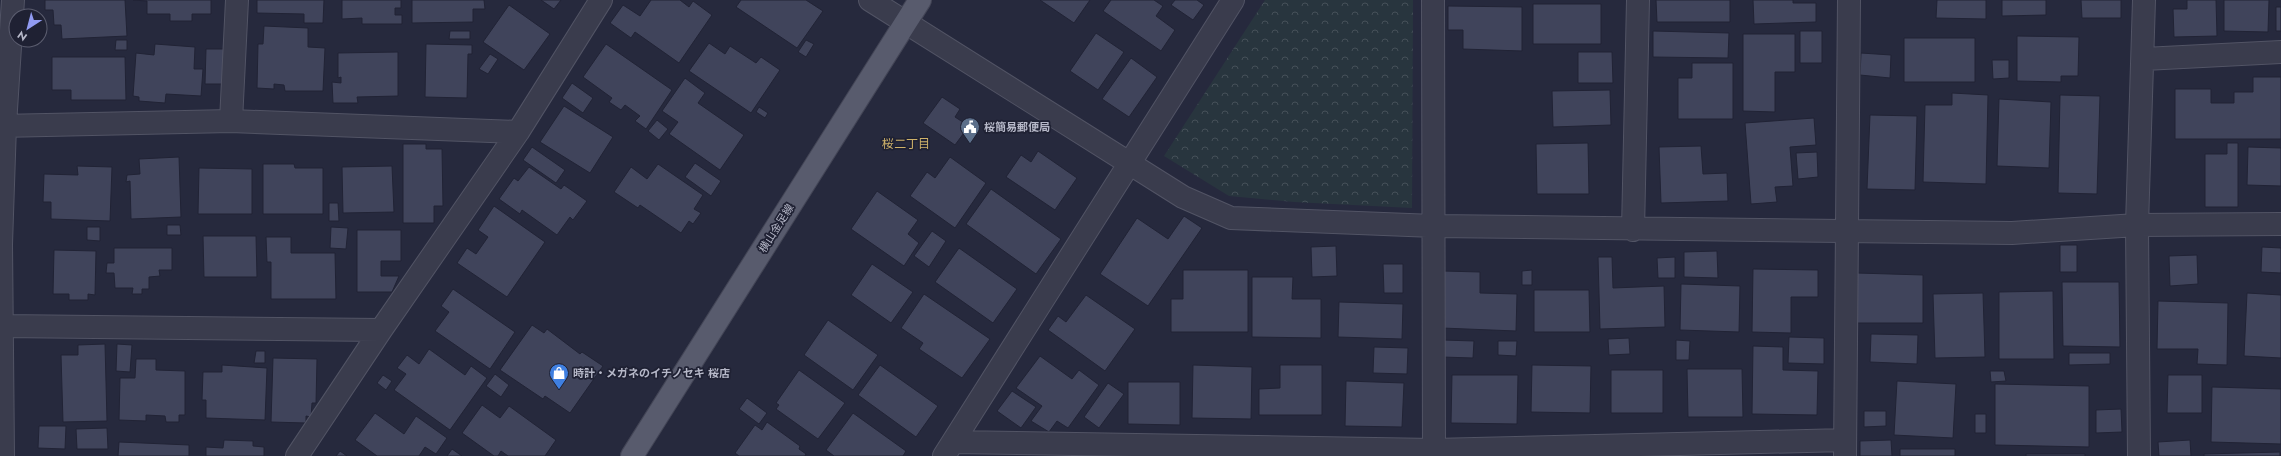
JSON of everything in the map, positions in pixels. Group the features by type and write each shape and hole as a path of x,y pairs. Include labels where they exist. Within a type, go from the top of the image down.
{"main road":[{"name":"横山金足線","path":"632,456 920,0"}],"street":[{"path":"3,456 3,326 1,244 3,125 13,0"},
{"path":"231,121 238,0"},
{"path":"297,456 381,330 518,132 602,0"},
{"path":"870,0 906,21 1130,165 1183,197 1231,218 1434,226 1633,230 2012,233 2137,225 2281,224"},
{"path":"948,449 1130,165 1233,0"},
{"path":"1433,0 1434,453"},
{"path":"1633,230 1638,0"},
{"path":"948,449 1434,453 1845,448 1850,0"},
{"path":"2139,456 2137,225 2144,58 2144,0"},
{"path":"2144,58 2281,52"},
{"path":"3,125 231,121 518,132"},
{"path":"3,326 381,330"}],"green space":[{"path":"1265,0 1413,0 1412,208 1294,202 1229,196 1164,156"}],"building":[{"path":"45,0 125,0 127,36 62,39 61,25 54,25 53,10 48,10 48,8 45,8"},
{"path":"133,0 211,0 211,14 192,14 192,21 170,21 170,14 147,14 147,1"},
{"path":"257,0 324,0 323,23 304,23 304,14 257,13"},
{"path":"342,0 401,0 401,8 395,8 395,15 402,15 402,24 362,24 362,18 342,19"},
{"path":"412,0 484,0 485,9 473,9 473,22 412,23"},
{"path":"541,0 561,0 554,9"},
{"path":"651,0 680,0 689,7 693,1 712,15 679,63 635,32 631,38 610,23 623,5 640,16"},
{"path":"741,0 806,0 823,11 797,48 736,7"},
{"path":"1040,0 1090,0 1074,23"},
{"path":"1111,0 1154,0 1163,6 1156,16 1175,30 1161,51 1103,11"},
{"path":"1175,0 1197,0 1204,5 1193,20 1171,5"},
{"path":"1656,0 1730,0 1730,22 1657,22"},
{"path":"1753,0 1793,0 1793,3 1816,3 1816,22 1754,24"},
{"path":"1937,0 1986,0 1986,19 1936,18"},
{"path":"2002,0 2046,0 2046,15 2002,16"},
{"path":"2081,0 2121,0 2121,18 2082,18"},
{"path":"2187,0 2216,0 2217,36 2174,37 2173,9 2187,9"},
{"path":"2224,0 2269,0 2268,32 2224,31"},
{"path":"1533,4 1601,4 1601,44 1533,44"},
{"path":"509,5 550,34 524,70 483,42"},
{"path":"1448,6 1522,7 1522,51 1463,49 1463,30 1448,30"},
{"path":"2276,7 2281,7 2281,31 2276,31"},
{"path":"264,26 308,28 308,47 325,48 323,91 285,91 284,85 274,84 274,89 257,88 258,44 263,44"},
{"path":"450,31 470,31 470,39 449,39"},
{"path":"1653,31 1729,33 1728,58 1653,57"},
{"path":"1800,31 1822,31 1822,63 1800,63"},
{"path":"1096,33 1124,52 1098,90 1070,71"},
{"path":"1743,34 1795,34 1795,72 1775,72 1775,112 1743,111"},
{"path":"2017,36 2079,37 2078,76 2061,76 2061,82 2017,81"},
{"path":"1904,38 1975,38 1975,82 1904,82"},
{"path":"116,40 127,40 127,50 115,50"},
{"path":"806,40 814,44 806,57 798,52"},
{"path":"709,43 725,54 730,46 756,63 761,57 780,70 751,113 689,71"},
{"path":"155,44 195,47 194,69 203,69 201,96 166,94 165,103 139,101 139,97 133,96 136,53 154,55"},
{"path":"426,44 472,45 472,54 468,54 467,98 425,97"},
{"path":"606,44 672,90 646,129 635,121 640,116 625,105 621,110 609,102 612,98 583,77"},
{"path":"206,49 224,49 223,84 205,84"},
{"path":"398,52 398,96 357,97 358,103 333,103 332,82 341,83 341,77 338,78 338,53"},
{"path":"1578,52 1612,52 1613,83 1578,83"},
{"path":"1861,53 1891,55 1890,78 1860,75"},
{"path":"490,54 498,59 488,74 479,69"},
{"path":"52,57 125,57 126,100 71,100 71,90 52,90"},
{"path":"1131,58 1157,77 1129,117 1102,99"},
{"path":"1992,60 2009,60 2009,78 1993,79"},
{"path":"1692,63 1733,63 1733,119 1678,119 1678,78 1692,78"},
{"path":"2253,77 2281,77 2281,139 2175,139 2175,89 2211,89 2211,103 2234,103 2234,92 2253,92"},
{"path":"685,78 705,93 698,103 744,135 720,170 669,134 678,122 662,111"},
{"path":"572,83 593,98 583,113 562,98"},
{"path":"1610,90 1611,125 1553,127 1552,91"},
{"path":"1952,93 1988,95 1986,184 1923,182 1925,105 1952,105"},
{"path":"2060,95 2100,96 2097,194 2058,193"},
{"path":"942,97 960,109 955,117 969,126 955,145 923,123"},
{"path":"1999,99 2051,102 2049,168 1997,166"},
{"path":"564,106 613,137 590,173 540,142"},
{"path":"759,107 768,113 765,118 756,112"},
{"path":"1870,115 1917,116 1915,190 1867,189"},
{"path":"1814,118 1816,145 1790,147 1793,186 1775,187 1777,202 1751,204 1745,123"},
{"path":"657,120 668,129 659,140 648,131"},
{"path":"1588,143 1589,194 1537,194 1536,144"},
{"path":"2227,143 2238,143 2238,207 2205,207 2205,154 2227,154"},
{"path":"403,144 426,144 426,149 442,149 443,206 434,206 434,223 403,223"},
{"path":"1701,146 1703,174 1727,173 1728,201 1661,203 1659,147"},
{"path":"532,147 565,170 556,183 523,160"},
{"path":"2248,147 2281,148 2281,186 2247,185"},
{"path":"1038,151 1077,178 1055,210 1006,177 1021,155 1031,162"},
{"path":"1817,152 1818,177 1798,179 1796,153"},
{"path":"179,157 181,217 131,219 130,181 126,182 127,175 140,174 139,159"},
{"path":"950,157 986,183 955,228 910,196 927,172 935,178"},
{"path":"695,163 721,181 711,196 685,177"},
{"path":"263,164 294,164 295,168 323,168 323,214 263,214"},
{"path":"658,164 703,195 694,209 701,213 693,224 689,221 681,233 640,205 638,208 614,192 631,167 647,179"},
{"path":"77,166 112,167 110,221 51,219 51,202 43,202 44,174 78,175"},
{"path":"392,166 394,212 343,213 342,167"},
{"path":"529,167 561,189 564,185 587,201 573,220 570,217 557,235 522,210 520,214 499,199 514,178 518,181"},
{"path":"199,168 252,169 252,214 198,214"},
{"path":"991,189 1061,239 1036,274 966,224"},
{"path":"877,191 918,220 908,234 919,243 904,266 851,229"},
{"path":"329,203 338,203 339,221 329,221"},
{"path":"494,206 545,242 507,297 457,263 467,248 476,254 488,237 478,230"},
{"path":"1184,216 1202,228 1148,306 1100,274 1137,218 1168,239"},
{"path":"167,225 180,225 181,235 167,235"},
{"path":"87,227 100,227 100,241 87,240"},
{"path":"331,227 348,228 346,249 330,248"},
{"path":"357,230 401,230 401,261 381,261 381,276 399,276 392,292 357,292"},
{"path":"932,231 946,241 929,267 914,256"},
{"path":"203,236 256,236 257,277 204,277"},
{"path":"266,237 291,237 291,253 335,253 336,299 271,299 271,262 267,262"},
{"path":"2060,245 2077,245 2077,272 2060,272"},
{"path":"1336,246 1337,276 1312,277 1311,247"},
{"path":"2262,247 2281,248 2281,273 2261,272"},
{"path":"114,248 172,248 172,270 159,270 160,276 149,277 149,289 142,289 142,294 132,294 133,288 115,288 114,273 106,273 107,263 114,263"},
{"path":"959,248 1017,289 993,323 935,282"},
{"path":"54,250 96,251 95,295 88,294 88,300 69,300 69,294 53,294"},
{"path":"1717,251 1718,278 1684,277 1684,252"},
{"path":"2197,255 2198,284 2170,286 2169,256"},
{"path":"1598,257 1612,257 1613,288 1664,286 1665,327 1600,329"},
{"path":"1675,257 1675,278 1658,278 1657,258"},
{"path":"872,264 913,292 891,323 851,295"},
{"path":"1383,264 1403,264 1403,293 1384,293"},
{"path":"1753,269 1818,270 1818,297 1791,297 1791,333 1752,332"},
{"path":"1183,270 1248,270 1248,332 1171,332 1171,299 1183,299"},
{"path":"1532,270 1532,285 1522,285 1522,271"},
{"path":"1443,271 1480,272 1480,293 1517,294 1516,331 1442,328"},
{"path":"1857,273 1923,275 1923,323 1857,323"},
{"path":"1252,277 1293,277 1292,299 1321,299 1321,338 1252,337"},
{"path":"2062,282 2119,282 2120,347 2063,346"},
{"path":"1681,284 1740,286 1739,332 1680,330"},
{"path":"453,289 515,332 490,369 435,331 449,312 441,306"},
{"path":"1534,290 1589,290 1590,332 1534,332"},
{"path":"2053,291 2054,359 1999,359 1999,292"},
{"path":"1983,293 1985,357 1935,358 1933,294"},
{"path":"2247,293 2281,295 2281,358 2244,356"},
{"path":"924,294 990,339 962,378 919,349 923,343 901,328"},
{"path":"1086,295 1135,329 1105,371 1048,330 1058,316 1066,322"},
{"path":"2158,301 2228,303 2227,365 2197,364 2198,349 2157,349"},
{"path":"1339,302 1403,304 1402,339 1338,337"},
{"path":"828,320 878,355 853,390 804,355"},
{"path":"532,325 544,333 547,329 580,354 582,352 603,366 570,413 545,396 543,399 500,370"},
{"path":"1871,334 1918,335 1917,364 1870,362"},
{"path":"1789,337 1824,338 1824,364 1788,363"},
{"path":"1629,338 1630,354 1609,355 1608,339"},
{"path":"1443,340 1474,341 1473,358 1442,357"},
{"path":"1676,340 1690,341 1689,360 1676,360"},
{"path":"1498,341 1517,341 1516,356 1498,355"},
{"path":"105,344 107,421 63,422 61,355 78,355 78,345"},
{"path":"117,344 132,345 130,372 116,371"},
{"path":"1753,346 1783,347 1783,370 1818,371 1817,415 1752,414"},
{"path":"1374,347 1408,348 1407,374 1373,373"},
{"path":"429,349 465,375 471,366 487,378 450,430 394,390 406,374 397,368 407,355 419,364"},
{"path":"256,351 265,351 265,363 254,363"},
{"path":"2069,353 2110,353 2110,364 2069,365"},
{"path":"1040,356 1072,379 1079,370 1099,385 1068,428 1057,421 1049,432 1031,421 1042,406 1016,388"},
{"path":"273,358 317,359 316,403 312,403 311,417 306,416 306,423 271,422"},
{"path":"136,359 156,359 156,370 185,371 185,415 179,415 179,422 166,422 165,416 146,415 146,421 119,420 120,378 135,378"},
{"path":"222,365 267,368 265,420 206,418 206,400 202,400 203,372 222,372"},
{"path":"880,365 938,406 916,437 858,395"},
{"path":"1193,365 1252,367 1251,419 1192,418"},
{"path":"1280,365 1322,365 1322,415 1259,415 1259,389 1280,388"},
{"path":"1532,365 1591,366 1590,413 1531,412"},
{"path":"1687,369 1742,369 1743,417 1688,417"},
{"path":"799,370 845,403 818,439 776,409 779,405 776,403"},
{"path":"1611,370 1663,370 1663,413 1611,413"},
{"path":"1990,371 2004,371 2006,381 1991,382"},
{"path":"495,374 509,385 501,397 486,386"},
{"path":"383,375 392,381 386,390 377,383"},
{"path":"1452,375 1518,375 1517,424 1451,423"},
{"path":"2168,375 2202,375 2202,413 2167,413"},
{"path":"1346,381 1404,383 1402,427 1345,426"},
{"path":"1897,381 1956,384 1953,438 1894,435"},
{"path":"1128,382 1180,382 1180,425 1128,424"},
{"path":"1108,383 1124,394 1099,428 1084,417"},
{"path":"1995,384 2089,386 2089,447 1995,445"},
{"path":"2212,387 2281,389 2281,444 2211,442"},
{"path":"1012,391 1036,407 1021,428 997,411"},
{"path":"747,398 767,413 759,424 739,409"},
{"path":"482,405 500,418 509,406 556,440 545,456 508,456 501,451 498,456 494,456 462,433"},
{"path":"2121,409 2122,432 2096,433 2096,410"},
{"path":"1864,411 1886,411 1886,426 1864,427"},
{"path":"375,413 404,434 416,416 447,438 436,454 425,447 419,456 377,456 355,440"},
{"path":"853,413 906,451 903,456 834,456 826,450"},
{"path":"1975,414 1986,414 1986,433 1975,433"},
{"path":"767,422 800,446 799,449 806,454 805,456 739,456 735,453 755,425 762,430"},
{"path":"39,426 66,426 65,449 38,448"},
{"path":"107,428 108,449 77,449 76,429"},
{"path":"224,440 253,441 253,446 264,447 264,456 206,456 206,447 223,448"},
{"path":"1891,440 1892,456 1860,456 1860,441"},
{"path":"2190,440 2191,456 2159,456 2158,442"},
{"path":"119,442 189,445 189,456 118,456"},
{"path":"452,449 462,456 447,456"},
{"path":"1900,449 1955,449 1955,456 1900,456"},
{"path":"340,451 347,456 336,456"},
{"path":"2280,452 2280,456 2204,456 2204,454"},
{"path":"2026,454 2085,454 2085,456 2026,456"}],"place":[{"name":"桜簡易郵便局","path":"970,144"},
{"name":"時計・メガネのイチノセキ 桜店","path":"559,390"}],"district":[{"name":"桜二丁目","path":"906,144"}]}
